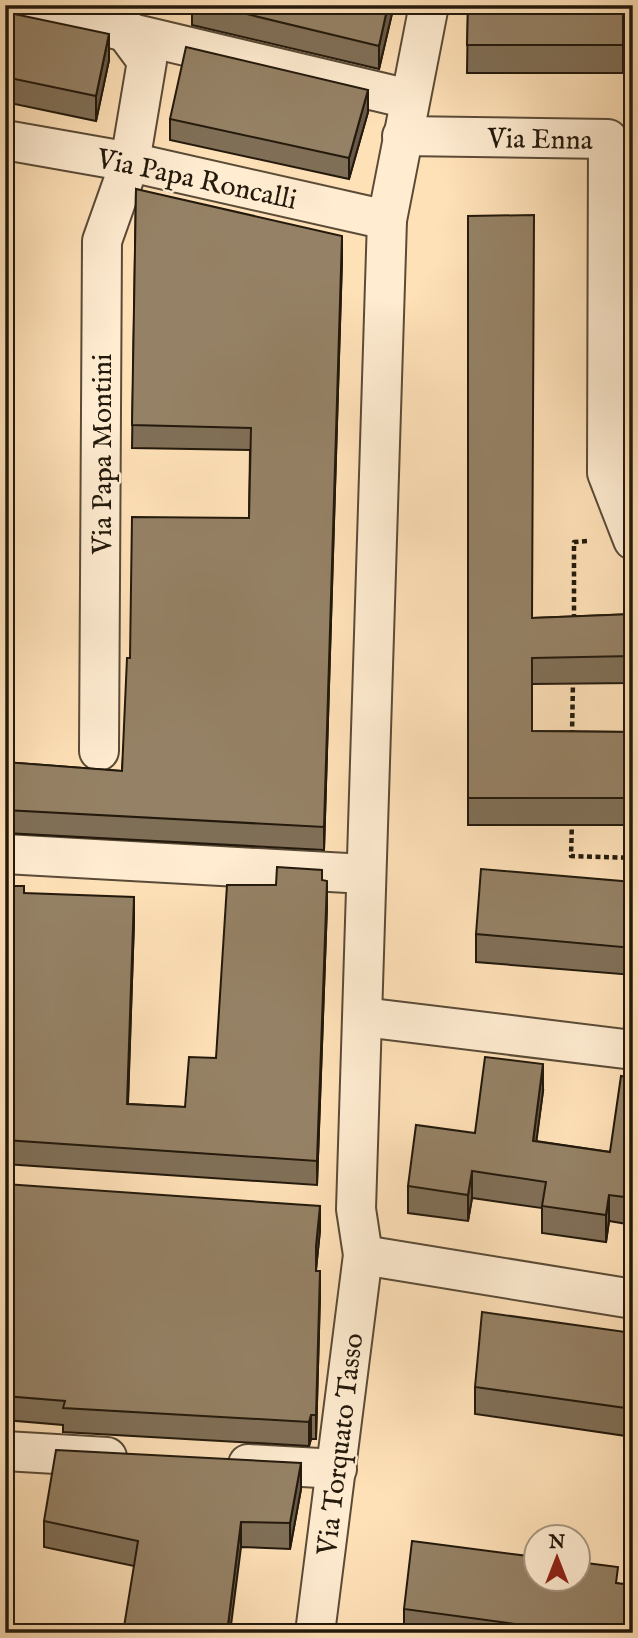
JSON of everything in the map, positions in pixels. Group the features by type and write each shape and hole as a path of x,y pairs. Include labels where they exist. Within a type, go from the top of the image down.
{"street":[{"path":"13,5 121,20 409,99"},
{"name":"Via Torquato Tasso","path":"315,1633 363,1255 356,1209 387,220 429,5"},
{"name":"Via Papa Montini","path":"99,751 102,241 130,162 147,61 121,20"},
{"name":"Via Enna","path":"402,136 608,139 607,474 632,539"},
{"name":"Via Papa Roncalli","path":"5,141 130,162 387,220"},
{"path":"5,854 365,874"},
{"path":"363,1017 633,1050"},
{"path":"316,1206 356,1209"},
{"path":"363,1255 633,1299"},
{"path":"5,1451 143,1459"},
{"path":"212,1462 337,1469"}],"path":[{"path":"573,624 574,542 632,539"},
{"path":"572,747 573,679"},
{"path":"572,815 571,856 633,858"}],"building":[{"path":"209,5 388,5 379,46"},
{"path":"468,5 623,5 623,45 467,45"},
{"path":"5,12 109,34 96,96 5,77"},
{"path":"186,47 368,90 349,158 170,119"},
{"path":"136,189 342,236 324,827 5,810 5,762 122,771 127,658 130,658 132,517 249,518 251,428 132,425"},
{"path":"534,215 532,618 633,614 633,656 532,658 532,731 633,732 633,798 468,798 468,216"},
{"path":"277,867 322,870 322,880 327,881 317,1161 5,1140 5,886 24,886 24,893 134,897 127,1104 185,1107 189,1057 216,1058 227,885 276,885"},
{"path":"481,869 633,882 633,948 476,934"},
{"path":"485,1057 543,1064 533,1141 610,1152 621,1076 633,1078 633,1198 609,1195 606,1215 542,1206 546,1182 472,1171 468,1195 408,1186 416,1125 475,1133"},
{"path":"5,1184 320,1206 316,1246 316,1271 320,1271 316,1415 311,1415 309,1422 63,1408 65,1401 5,1396"},
{"path":"482,1312 633,1333 633,1409 475,1387"},
{"path":"56,1450 301,1463 290,1523 241,1522 227,1633 123,1633 138,1541 44,1521"},
{"path":"5,1495 10,1495 5,1559"},
{"path":"412,1541 522,1555 522,1592 592,1592 592,1564 618,1567 616,1583 633,1585 633,1633 582,1633 404,1609"}]}
